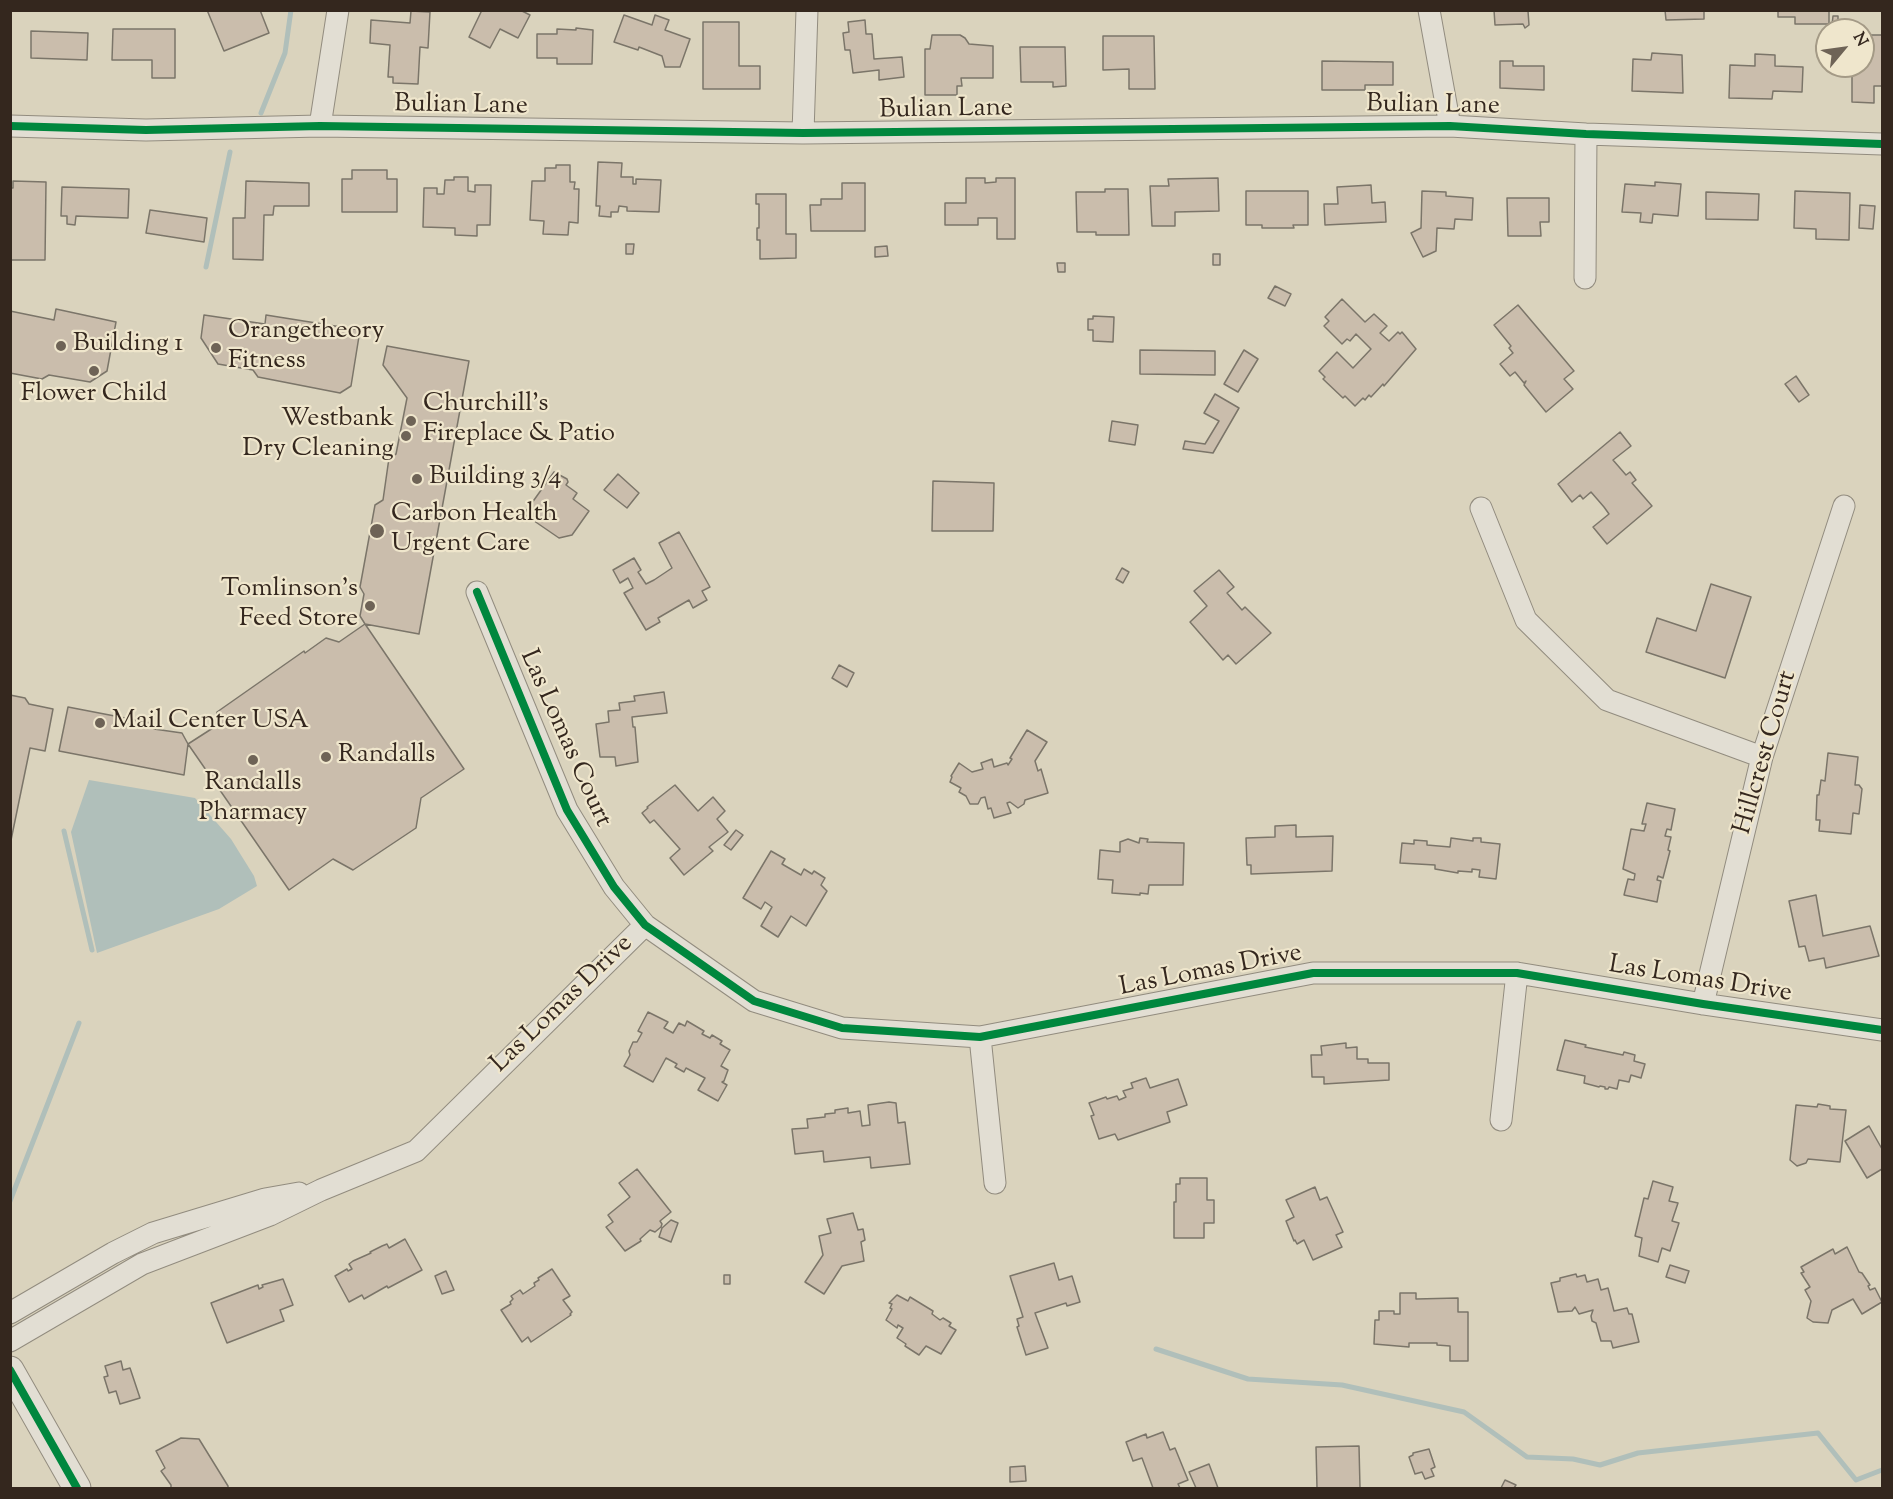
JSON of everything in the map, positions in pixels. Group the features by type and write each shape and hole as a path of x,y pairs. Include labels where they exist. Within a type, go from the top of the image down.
{"street":[{"path":"320,126 338,10"},
{"path":"803,134 807,10"},
{"path":"1429,10 1450,126"},
{"name":"Bulian Lane","path":"10,126 146,129 320,126 803,134 1450,126 1586,134 1882,144"},
{"path":"1585,278 1586,134"},
{"name":"Hillcrest Court","path":"1703,1004 1762,757 1844,506"},
{"path":"1481,508 1527,620 1608,700 1762,757"},
{"name":"Las Lomas Court","path":"477,592 567,810 614,887 645,925"},
{"name":"Las Lomas Drive","path":"10,1341 142,1264 270,1215 321,1190 416,1151 645,925 754,1001 842,1028 980,1037 1313,973 1517,973 1703,1004 1882,1030"},
{"path":"1501,1120 1517,973"},
{"path":"980,1037 995,1183"},
{"name":"Las Lomas Drive","path":"10,1313 113,1253 153,1233 265,1199 321,1190"},
{"path":"10,1370 77,1488"}],"shaded area":[{"path":"89,780 195,798 231,839 254,876 257,886 219,909 97,953 71,832"}],"building":[{"path":"207,10 260,10 269,33 224,51"},
{"path":"482,10 520,10 530,15 518,38 500,29 490,48 469,37"},
{"path":"1494,10 1531,10 1528,11 1529,25 1525,28 1523,24 1495,25"},
{"path":"1665,10 1704,10 1704,19 1666,20"},
{"path":"1778,10 1829,10 1829,18 1815,18 1815,24 1795,24 1795,17 1778,17"},
{"path":"411,11 430,12 428,48 420,47 418,84 393,83 393,77 388,77 390,45 370,43 371,20 410,23"},
{"path":"624,15 652,25 655,15 669,20 665,30 690,39 680,67 665,67 662,56 639,47 638,50 614,42"},
{"path":"865,20 866,34 872,34 874,59 902,57 904,77 879,80 879,70 853,73 850,50 845,50 843,33 849,32 848,22"},
{"path":"703,22 739,22 739,66 760,66 760,89 703,89"},
{"path":"576,28 593,30 592,64 557,64 557,58 537,58 537,34 557,34 557,29 576,30"},
{"path":"113,29 175,29 175,78 152,78 152,60 112,60"},
{"path":"31,31 88,33 87,60 31,58"},
{"path":"932,35 960,35 969,44 993,46 993,78 961,78 962,86 957,86 957,95 925,95 925,49 930,49"},
{"path":"1875,35 1882,35 1882,86 1874,86 1874,103 1852,102 1852,78 1875,78"},
{"path":"1103,36 1154,36 1155,89 1129,89 1129,69 1103,70"},
{"path":"1020,47 1065,47 1066,86 1053,87 1053,82 1021,82"},
{"path":"1652,53 1682,55 1683,93 1632,91 1633,59 1651,60"},
{"path":"1755,54 1775,55 1775,66 1803,67 1802,92 1773,91 1772,99 1729,98 1730,65 1755,66"},
{"path":"1322,61 1393,62 1393,85 1365,85 1365,90 1322,90"},
{"path":"1500,61 1513,61 1513,66 1544,66 1544,90 1500,88"},
{"path":"598,162 622,163 621,177 633,177 633,184 636,184 636,179 661,180 659,212 627,211 627,207 619,206 618,212 611,212 611,217 599,216 600,206 596,206"},
{"path":"556,165 570,165 570,182 575,182 574,189 579,189 578,223 569,222 568,235 543,234 544,221 530,220 532,181 545,181 545,168 556,168"},
{"path":"352,170 387,170 387,179 397,179 397,212 342,212 342,179 352,179"},
{"path":"454,177 468,177 468,191 475,192 475,185 491,185 490,225 477,225 477,236 455,235 455,228 423,227 424,188 437,188 437,194 444,194 445,180 454,180"},
{"path":"966,178 985,178 985,183 996,182 996,178 1015,178 1015,239 997,239 997,218 978,218 978,225 945,225 945,203 966,203"},
{"path":"1218,178 1219,211 1175,212 1175,226 1152,226 1150,186 1169,186 1168,179"},
{"path":"13,181 46,182 45,260 10,260 10,188 13,188"},
{"path":"246,181 309,183 309,206 274,206 273,215 264,215 263,260 233,259 233,218 245,218"},
{"path":"1655,182 1681,184 1678,216 1653,214 1652,223 1640,222 1641,213 1622,212 1625,184 1655,186"},
{"path":"842,183 865,183 865,231 811,231 810,205 821,205 821,199 842,199"},
{"path":"1371,185 1372,203 1385,202 1386,222 1325,225 1324,204 1338,204 1337,187"},
{"path":"62,187 129,189 128,218 76,216 75,225 67,224 67,216 61,216"},
{"path":"1105,189 1128,189 1129,235 1096,235 1096,232 1077,232 1076,192 1105,192"},
{"path":"1246,191 1308,191 1308,225 1293,225 1294,228 1262,228 1262,225 1246,225"},
{"path":"1422,191 1446,192 1446,196 1473,198 1472,220 1455,219 1454,229 1437,228 1436,251 1423,257 1411,233 1421,228"},
{"path":"1795,191 1850,193 1849,240 1816,239 1816,229 1794,228"},
{"path":"1706,192 1759,194 1758,220 1706,219"},
{"path":"756,194 786,194 786,234 796,234 796,258 760,259 760,240 757,240 759,204 756,204"},
{"path":"1507,198 1549,198 1549,222 1540,222 1541,236 1508,236"},
{"path":"1860,205 1875,206 1873,229 1859,228"},
{"path":"150,210 207,218 204,242 146,233"},
{"path":"626,244 634,244 633,254 626,254"},
{"path":"887,246 888,256 875,257 875,247"},
{"path":"1213,254 1220,254 1220,265 1213,265"},
{"path":"1057,263 1065,263 1065,272 1058,272"},
{"path":"1275,286 1291,294 1285,306 1268,298"},
{"path":"1342,299 1365,322 1374,314 1387,326 1380,333 1389,341 1398,332 1400,334 1402,332 1416,349 1384,386 1383,384 1371,397 1369,395 1365,400 1363,398 1355,406 1323,379 1325,377 1319,371 1337,352 1353,368 1371,349 1356,334 1350,341 1347,339 1342,344 1324,326 1329,321 1325,317"},
{"path":"1518,305 1574,371 1564,379 1573,389 1546,412 1524,385 1526,381 1524,383 1515,372 1510,376 1500,364 1513,353 1509,348 1511,346 1494,325"},
{"name":"Building 1","path":"56,309 116,322 107,371 90,382 49,375 42,379 10,373 10,311 54,320"},
{"path":"204,315 265,324 266,315 360,330 351,386 340,393 258,377 253,370 218,364 201,338"},
{"path":"1093,316 1114,317 1113,342 1093,341 1093,330 1088,330 1088,319 1093,319"},
{"name":"Building 3/4","path":"387,346 469,361 419,634 365,624 360,616 364,594 360,587 375,505 383,500 389,458 396,454 407,398 383,365"},
{"path":"1140,350 1215,351 1215,375 1140,374"},
{"path":"1244,350 1258,359 1238,392 1224,384"},
{"path":"1796,376 1809,395 1799,402 1785,384"},
{"path":"1215,394 1239,408 1213,453 1183,449 1185,441 1205,444 1219,421 1204,413"},
{"path":"1112,421 1138,425 1135,445 1109,441"},
{"path":"1620,432 1631,446 1613,460 1626,475 1630,472 1636,480 1632,483 1652,506 1607,544 1593,527 1609,514 1604,507 1591,492 1583,499 1580,495 1572,502 1558,484"},
{"path":"554,472 567,479 566,485 577,493 573,499 589,511 572,535 559,538 524,514"},
{"path":"618,474 639,493 627,508 604,490"},
{"path":"933,481 994,483 993,531 932,531"},
{"path":"679,532 710,587 702,591 707,600 693,608 689,600 658,618 660,622 646,630 624,593 633,588 628,578 620,583 613,570 634,558 641,570 638,572 646,584 654,580 672,568 659,543"},
{"path":"1122,568 1129,572 1123,583 1116,579"},
{"path":"1219,570 1234,587 1227,593 1242,610 1245,607 1271,633 1236,664 1228,655 1223,660 1190,622 1207,606 1194,591"},
{"path":"1711,584 1751,597 1725,678 1646,652 1657,618 1696,631"},
{"name":"Randalls","path":"365,624 464,769 421,798 416,828 353,870 333,859 289,890 188,744 216,726 217,712 304,651 305,653 326,638 339,642"},
{"path":"839,665 854,673 847,687 832,678"},
{"path":"664,692 667,713 632,717 638,762 616,766 615,757 600,757 596,724 609,722 608,711 620,710 619,703 635,701 634,696"},
{"path":"10,695 25,698 29,704 53,709 45,751 30,748 10,845"},
{"path":"68,707 151,723 154,729 182,733 188,744 184,775 59,751"},
{"path":"1027,730 1047,742 1035,761 1038,771 1041,769 1048,793 1025,800 1024,804 1018,808 1010,802 1007,803 1011,813 994,818 991,808 988,809 985,797 981,798 978,804 970,804 966,796 959,792 961,788 950,782 951,776 959,763 972,772 983,769 981,763 992,759 994,767 1007,763 1008,765"},
{"path":"1828,753 1858,757 1855,785 1859,785 1862,789 1859,814 1853,813 1851,834 1819,831 1820,820 1816,820 1817,795 1819,795 1821,780 1825,781"},
{"path":"675,785 698,811 713,797 725,811 717,819 728,832 709,847 713,851 684,875 670,858 680,849 654,820 650,823 642,813"},
{"path":"1647,803 1675,809 1671,830 1667,829 1665,836 1671,837 1668,850 1670,851 1663,878 1658,876 1657,880 1661,881 1657,902 1624,895 1628,879 1634,880 1635,874 1623,869 1631,829 1644,831 1646,824 1642,824"},
{"path":"1296,825 1296,837 1333,836 1332,871 1251,874 1251,865 1247,865 1246,838 1275,837 1275,826"},
{"path":"736,830 743,835 731,850 724,845"},
{"path":"1140,838 1148,839 1147,842 1184,843 1183,885 1149,885 1148,894 1140,893 1140,895 1112,893 1113,880 1098,879 1100,850 1120,852 1120,842 1128,839 1139,843"},
{"path":"1451,838 1473,841 1473,838 1481,838 1481,842 1500,844 1496,879 1479,877 1480,870 1472,869 1472,872 1458,871 1458,873 1435,869 1435,865 1400,863 1402,843 1414,844 1414,840 1427,841 1427,845 1450,847"},
{"path":"771,851 785,859 782,864 801,875 804,869 812,874 814,871 825,878 821,885 827,891 806,926 791,916 778,937 761,926 772,907 765,902 761,909 743,898"},
{"path":"1816,895 1823,936 1870,926 1879,956 1826,968 1824,958 1809,961 1805,946 1799,947 1789,901"},
{"path":"648,1012 668,1022 664,1028 673,1033 679,1023 685,1026 687,1021 704,1031 702,1034 710,1038 712,1035 722,1041 720,1044 730,1050 721,1066 728,1070 722,1082 727,1085 718,1101 698,1090 705,1078 686,1068 684,1072 675,1067 677,1064 666,1058 653,1082 624,1066 633,1042 637,1042 642,1033 638,1031"},
{"path":"1565,1040 1586,1045 1585,1047 1623,1055 1624,1052 1635,1055 1634,1061 1645,1064 1641,1078 1631,1075 1629,1082 1619,1080 1617,1089 1609,1087 1605,1089 1605,1087 1584,1083 1585,1076 1557,1070"},
{"path":"1346,1043 1346,1048 1357,1047 1357,1059 1368,1059 1368,1063 1389,1063 1389,1080 1324,1084 1324,1077 1312,1077 1311,1055 1322,1055 1321,1046"},
{"path":"1146,1078 1150,1088 1178,1079 1187,1105 1167,1112 1170,1122 1118,1140 1115,1134 1099,1139 1089,1103 1106,1097 1107,1099 1117,1096 1119,1100 1126,1097 1123,1091 1133,1088 1131,1083"},
{"path":"896,1103 898,1123 905,1122 910,1164 871,1168 870,1157 824,1162 823,1151 795,1154 792,1129 808,1128 807,1119 825,1117 825,1114 835,1113 835,1110 848,1108 848,1113 860,1111 862,1126 870,1125 868,1105"},
{"path":"1818,1104 1830,1106 1830,1109 1846,1110 1840,1162 1808,1159 1806,1163 1797,1166 1790,1160 1796,1105 1817,1107"},
{"path":"1869,1126 1882,1149 1882,1169 1867,1178 1845,1141"},
{"path":"637,1169 671,1212 660,1221 661,1227 655,1232 650,1230 640,1239 641,1241 625,1251 606,1227 613,1222 608,1215 630,1197 619,1183"},
{"path":"1180,1178 1207,1178 1207,1200 1214,1200 1214,1223 1204,1223 1204,1238 1174,1238 1174,1202 1176,1202 1176,1184 1180,1184"},
{"path":"1653,1181 1673,1187 1669,1201 1678,1203 1672,1221 1679,1223 1670,1251 1662,1248 1658,1262 1639,1256 1642,1238 1635,1236 1644,1198 1648,1199"},
{"path":"1315,1187 1320,1200 1327,1197 1343,1232 1336,1235 1342,1247 1313,1260 1304,1240 1297,1244 1294,1241 1286,1221 1294,1217 1286,1200"},
{"path":"853,1213 858,1230 863,1229 865,1240 861,1242 864,1261 842,1266 824,1294 805,1282 823,1255 819,1236 831,1233 827,1219"},
{"path":"671,1220 678,1223 671,1242 659,1237 662,1228"},
{"path":"405,1239 422,1270 364,1299 362,1295 349,1302 335,1276 347,1269 348,1271 352,1269 349,1264 370,1252 387,1244 389,1248"},
{"path":"1847,1247 1859,1272 1870,1285 1868,1286 1870,1290 1875,1288 1882,1302 1862,1314 1853,1299 1832,1310 1828,1323 1813,1322 1807,1318 1811,1301 1805,1290 1810,1287 1801,1273 1804,1272 1801,1267 1833,1249 1835,1254"},
{"path":"1054,1263 1059,1280 1072,1276 1080,1302 1067,1306 1066,1303 1035,1313 1048,1348 1026,1355 1017,1327 1019,1326 1017,1319 1023,1317 1010,1276"},
{"path":"1670,1265 1689,1271 1685,1283 1666,1277"},
{"path":"552,1269 570,1296 563,1300 572,1312 571,1315 531,1342 528,1337 522,1342 501,1310 511,1304 513,1299 511,1296 520,1290 523,1294 535,1286 534,1283 539,1280 538,1278"},
{"path":"446,1271 454,1290 442,1294 435,1276"},
{"path":"1576,1274 1577,1277 1585,1275 1587,1282 1598,1279 1601,1290 1608,1288 1614,1311 1627,1308 1629,1314 1632,1314 1639,1342 1613,1348 1611,1341 1601,1341 1596,1323 1592,1321 1593,1310 1579,1314 1575,1307 1572,1311 1558,1312 1551,1283"},
{"path":"724,1275 730,1275 730,1284 724,1284"},
{"path":"283,1279 293,1305 280,1310 284,1321 227,1343 211,1303 258,1285 259,1289 263,1287 262,1285"},
{"path":"1400,1293 1416,1293 1416,1299 1458,1298 1458,1312 1468,1312 1468,1361 1450,1361 1450,1346 1437,1345 1437,1343 1409,1343 1409,1347 1374,1344 1375,1320 1379,1320 1379,1311 1394,1311 1394,1314 1400,1314"},
{"path":"897,1295 908,1301 910,1297 933,1311 932,1314 940,1320 943,1318 951,1323 949,1326 956,1330 941,1354 926,1346 919,1355 897,1338 903,1328 898,1325 897,1328 886,1320 892,1309 890,1308 892,1304 889,1303"},
{"path":"121,1361 123,1370 130,1368 140,1398 120,1404 116,1391 109,1393 104,1377 108,1376 105,1366"},
{"path":"1163,1432 1170,1450 1175,1448 1188,1480 1178,1484 1180,1488 1153,1488 1142,1458 1133,1461 1126,1442 1146,1434 1147,1438"},
{"path":"181,1438 199,1439 228,1488 171,1488 161,1471 165,1468 156,1451"},
{"path":"1359,1446 1360,1488 1317,1488 1316,1447"},
{"path":"1429,1449 1435,1467 1431,1469 1434,1476 1425,1479 1422,1472 1415,1474 1409,1457 1413,1453"},
{"path":"1209,1464 1218,1488 1196,1488 1189,1472"},
{"path":"1025,1466 1026,1481 1010,1482 1010,1467"},
{"path":"1505,1480 1516,1485 1514,1488 1501,1488"}],"waterway":[{"path":"261,113 285,53 291,10"},
{"path":"206,267 230,152"},
{"path":"64,831 92,950"},
{"path":"10,1201 79,1023"},
{"path":"1156,1349 1248,1379 1342,1385 1464,1412 1527,1457 1573,1459 1600,1465 1638,1453 1818,1433 1856,1480 1882,1470"}],"cycle path":[{"path":"10,126 146,130 320,126 803,133 1450,126 1586,134 1882,144"},
{"path":"477,592 567,810 614,887 645,925 754,1001 842,1028 980,1037 1313,973 1517,973 1703,1004 1882,1030"},
{"path":"10,1370 77,1488"}],"place":[{"name":"Building 1","path":"61,346"},
{"name":"Orangetheory Fitness","path":"216,348"},
{"name":"Flower Child","path":"94,371"},
{"name":"Churchill's Fireplace & Patio","path":"411,421"},
{"name":"Westbank Dry Cleaning","path":"406,436"},
{"name":"Building 3/4","path":"417,479"},
{"name":"Carbon Health Urgent Care","path":"377,531"},
{"name":"Tomlinson's Feed Store","path":"370,606"},
{"name":"Mail Center USA","path":"100,723"},
{"name":"Randalls","path":"326,757"},
{"name":"Randalls Pharmacy","path":"253,760"}]}
